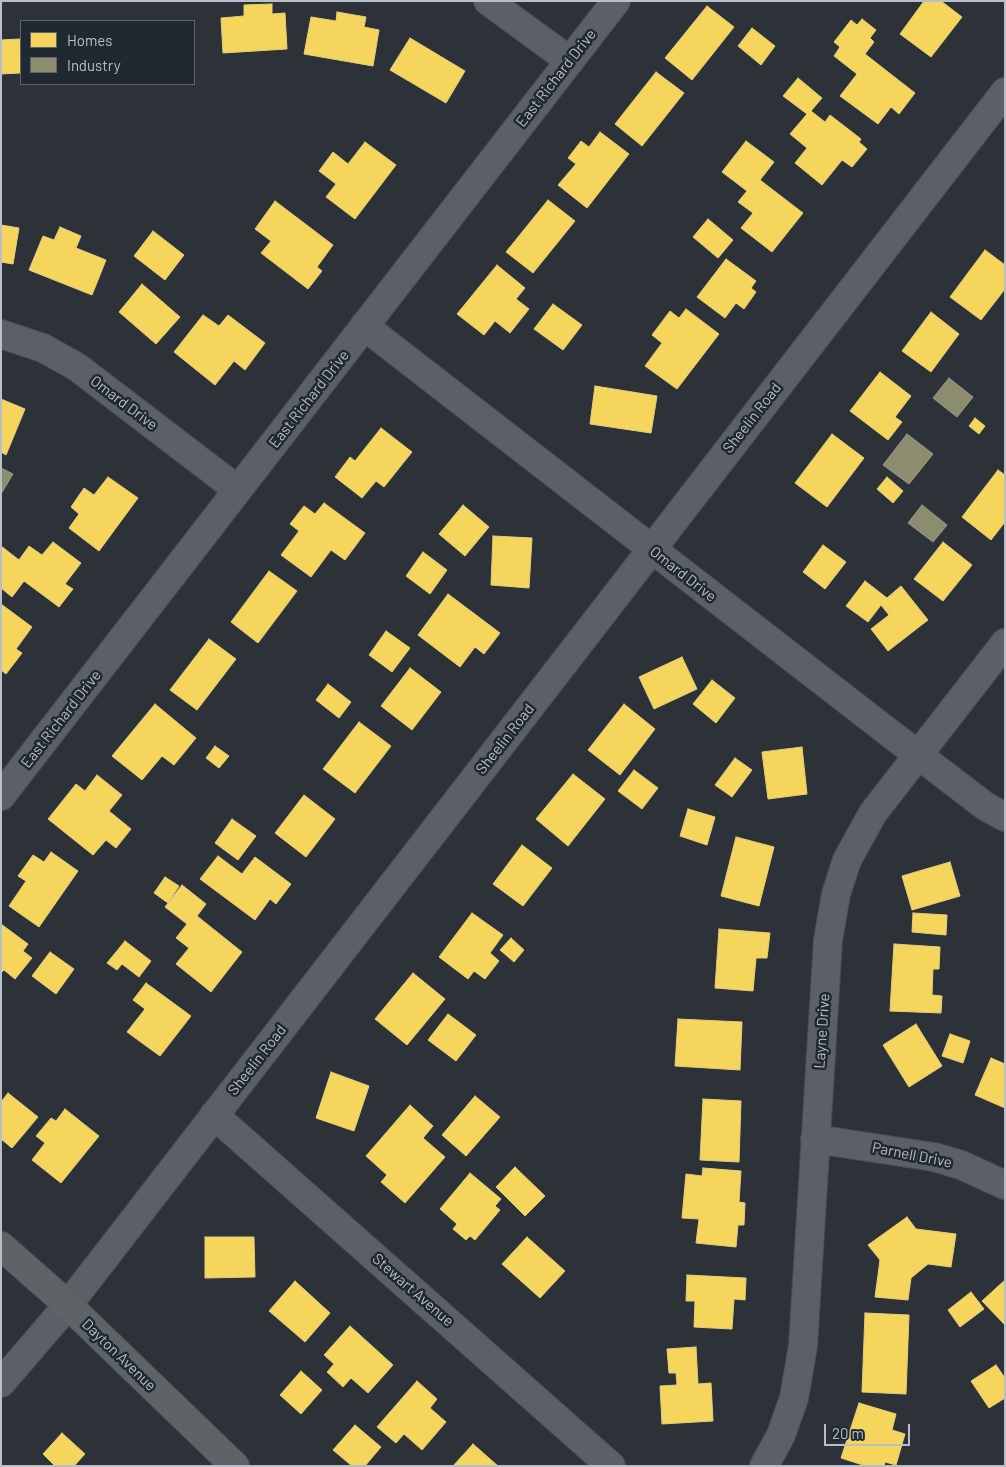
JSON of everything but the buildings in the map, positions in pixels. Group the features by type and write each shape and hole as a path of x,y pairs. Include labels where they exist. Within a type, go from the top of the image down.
{"main road":[{"name":"Dayton Avenue","path":"1,1246 68,1305 235,1466"}],"street":[{"path":"488,1 570,61"},
{"name":"East Richard Drive","path":"1,796 616,1"},
{"name":"Sheelin Road","path":"1,1383 68,1305 1005,92"},
{"name":"Omard Drive","path":"364,326 918,755 985,806 1005,817"},
{"name":"Omard Drive","path":"1,334 43,348 77,367 238,490"},
{"name":"Layne Drive","path":"764,1466 781,1435 794,1398 802,1346 828,940 836,894 847,860 864,827 1005,643"},
{"name":"Stewart Avenue","path":"214,1115 611,1466"},
{"name":"Parnell Drive","path":"815,1139 934,1157 961,1165 1005,1185"}]}
